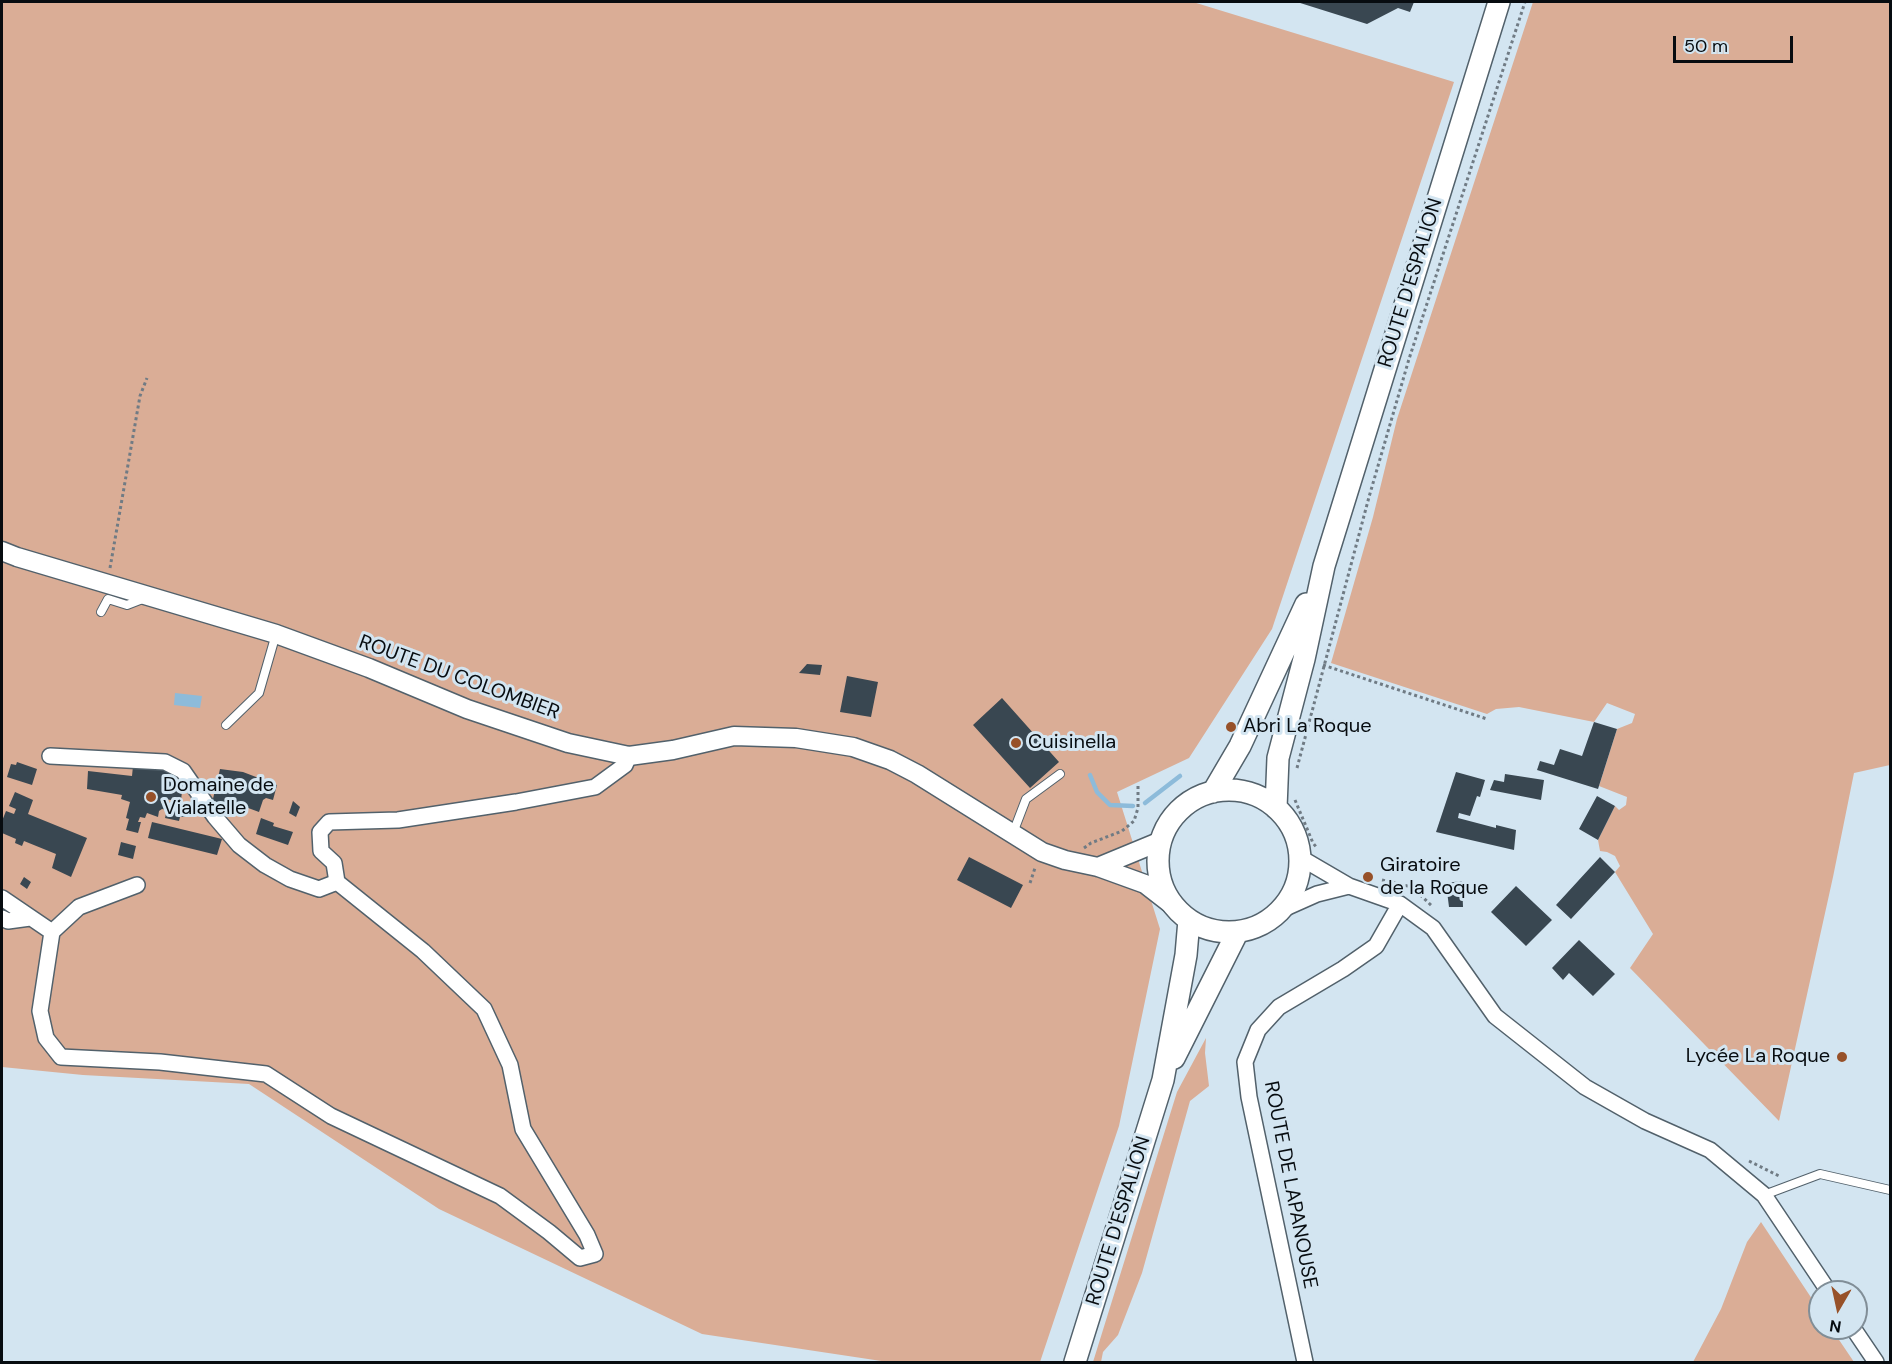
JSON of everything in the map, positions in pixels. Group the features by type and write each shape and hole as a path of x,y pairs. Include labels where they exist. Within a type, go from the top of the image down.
{"main road":[{"name":"ROUTE D'ESPALION","path":"1213,792 1240,746 1324,566 1499,2"},
{"name":"ROUTE D'ESPALION","path":"1276,808 1278,758 1313,662 1324,566"},
{"path":"1226,790 1246,792 1265,800 1276,808 1294,830 1299,844 1310,855 1300,872 1290,899 1281,910 1261,925 1237,933 1212,931 1189,920 1172,905 1160,881 1158,854 1168,824 1180,809 1195,799 1226,790"},
{"name":"ROUTE D'ESPALION","path":"1075,1362 1163,1080 1186,955 1189,920"},
{"name":"ROUTE D'ESPALION","path":"1163,1080 1237,933"}],"street":[{"name":"ROUTE DU COLOMBIER","path":"2,551 108,585 276,634 369,668 467,709 568,743 629,756 673,750 734,736 796,738 853,747 890,760 917,774 1042,852 1098,867 1145,884 1172,905"},
{"path":"50,756 165,762 183,771 215,817 239,845 266,865 290,879 320,889 337,882"},
{"path":"137,885 79,907 52,932 40,1011 46,1038 61,1057 160,1062 266,1074 331,1116 500,1196 580,1258 595,1254 587,1235 523,1129 510,1065 484,1009 423,951 337,882 334,863 321,850 320,832 329,822 398,820 595,787 625,765 629,756"},
{"path":"1098,867 1161,841"},
{"path":"1310,855 1349,886 1400,904 1433,928 1495,1016 1585,1087 1645,1121 1710,1150 1764,1195 1820,1280"},
{"path":"1281,910 1317,894 1349,886"},
{"path":"2,898 52,932"},
{"name":"ROUTE DE LAPANOUSE","path":"1305,1362 1249,1097 1245,1062 1258,1030 1279,1007 1343,969 1376,946 1400,904"},
{"path":"2,918 8,921 30,918"},
{"path":"1860,1340 1876,1362"}],"lane":[{"path":"100,612 108,599 128,605 149,596"},
{"path":"226,725 259,693 276,634"},
{"path":"1013,835 1026,799 1060,774"},
{"path":"1764,1195 1820,1174 1890,1190"}],"path":[{"path":"1297,768 1313,662 1369,497 1409,359 1526,2"},
{"path":"108,585 140,396 147,378"},
{"path":"1313,662 1486,719"},
{"path":"1065,860 1091,843 1122,831 1134,821 1138,808 1138,785"},
{"path":"1291,791 1313,843 1310,855"},
{"path":"1378,879 1412,887 1437,911"},
{"path":"1747,1159 1793,1184"}],"shaded area":[{"path":"2,2 1193,2 1454,82 1272,629 1189,758 1117,792 1160,929 1119,1126 1040,1362 888,1362 702,1334 439,1209 249,1084 83,1075 2,1067"},
{"path":"1533,2 1890,2 1890,765 1854,773 1779,1121 1630,968 1653,934 1615,872 1620,866 1615,856 1600,851 1598,840 1615,806 1619,810 1626,805 1627,797 1599,786 1617,729 1632,723 1635,714 1607,703 1594,722 1519,707 1496,709 1487,714 1331,663 1373,517 1397,419"},
{"path":"1206,1038 1205,1053 1209,1086 1190,1101 1142,1273 1118,1335 1103,1352 1101,1362 1093,1362 1177,1092"},
{"path":"1761,1222 1808,1293 1808,1340 1839,1340 1854,1362 1693,1362 1721,1309 1747,1242"}],"water":[{"path":"175,693 202,696 200,708 174,705"}],"building":[{"path":"1297,2 1414,2 1410,12 1398,8 1367,24"},
{"path":"807,664 822,665 820,675 799,673"},
{"path":"847,676 878,682 871,717 840,712"},
{"name":"Cuisinella","path":"1002,698 1059,762 1030,788 973,725"},
{"path":"1594,722 1617,729 1598,789 1537,770 1540,761 1554,765 1560,749 1582,756"},
{"path":"17,762 37,769 32,785 7,777 11,764 16,765"},
{"name":"Domaine de Vialatelle","path":"133,766 172,770 171,780 183,781 181,801 162,799 161,803 188,805 189,814 186,817 180,817 179,821 165,818 167,810 162,809 158,817 147,813 145,818 140,817 138,833 126,830 130,802 121,799 122,795 87,789 88,771 132,776"},
{"path":"220,769 243,772 277,785 273,800 266,798 263,800 259,812 232,802 231,808 212,803"},
{"path":"1456,772 1485,780 1480,797 1477,796 1470,816 1459,813 1458,818 1496,828 1496,825 1516,830 1514,850 1436,832"},
{"path":"1505,774 1544,780 1541,800 1490,790 1494,780 1504,782"},
{"path":"15,792 33,800 28,814 87,838 71,877 52,868 56,854 24,841 22,846 15,843 16,839 2,833 2,821 6,811 14,814 16,809 9,806"},
{"path":"1597,796 1615,806 1598,840 1579,829"},
{"path":"293,801 300,807 296,817 289,813"},
{"path":"261,818 274,823 273,826 293,832 288,845 256,834"},
{"path":"152,822 222,839 217,855 148,838"},
{"path":"121,842 136,846 133,859 118,855"},
{"path":"969,857 1023,885 1011,908 957,880"},
{"path":"1600,857 1615,872 1571,919 1556,905"},
{"path":"24,877 31,882 27,889 20,884"},
{"path":"1462,881 1463,907 1449,907 1446,883"},
{"path":"1516,886 1552,920 1526,946 1491,912"},
{"path":"1579,940 1615,974 1593,996 1569,973 1563,980 1552,968"}],"waterway":[{"path":"1090,775 1097,792 1110,805 1133,806"},
{"path":"1145,803 1180,776"}],"place":[{"name":"Abri La Roque","path":"1231,727"},
{"name":"Cuisinella","path":"1016,743"},
{"name":"Domaine de Vialatelle","path":"151,797"},
{"name":"Giratoire de la Roque","path":"1368,877"},
{"name":"Lycée La Roque","path":"1842,1057"}]}
